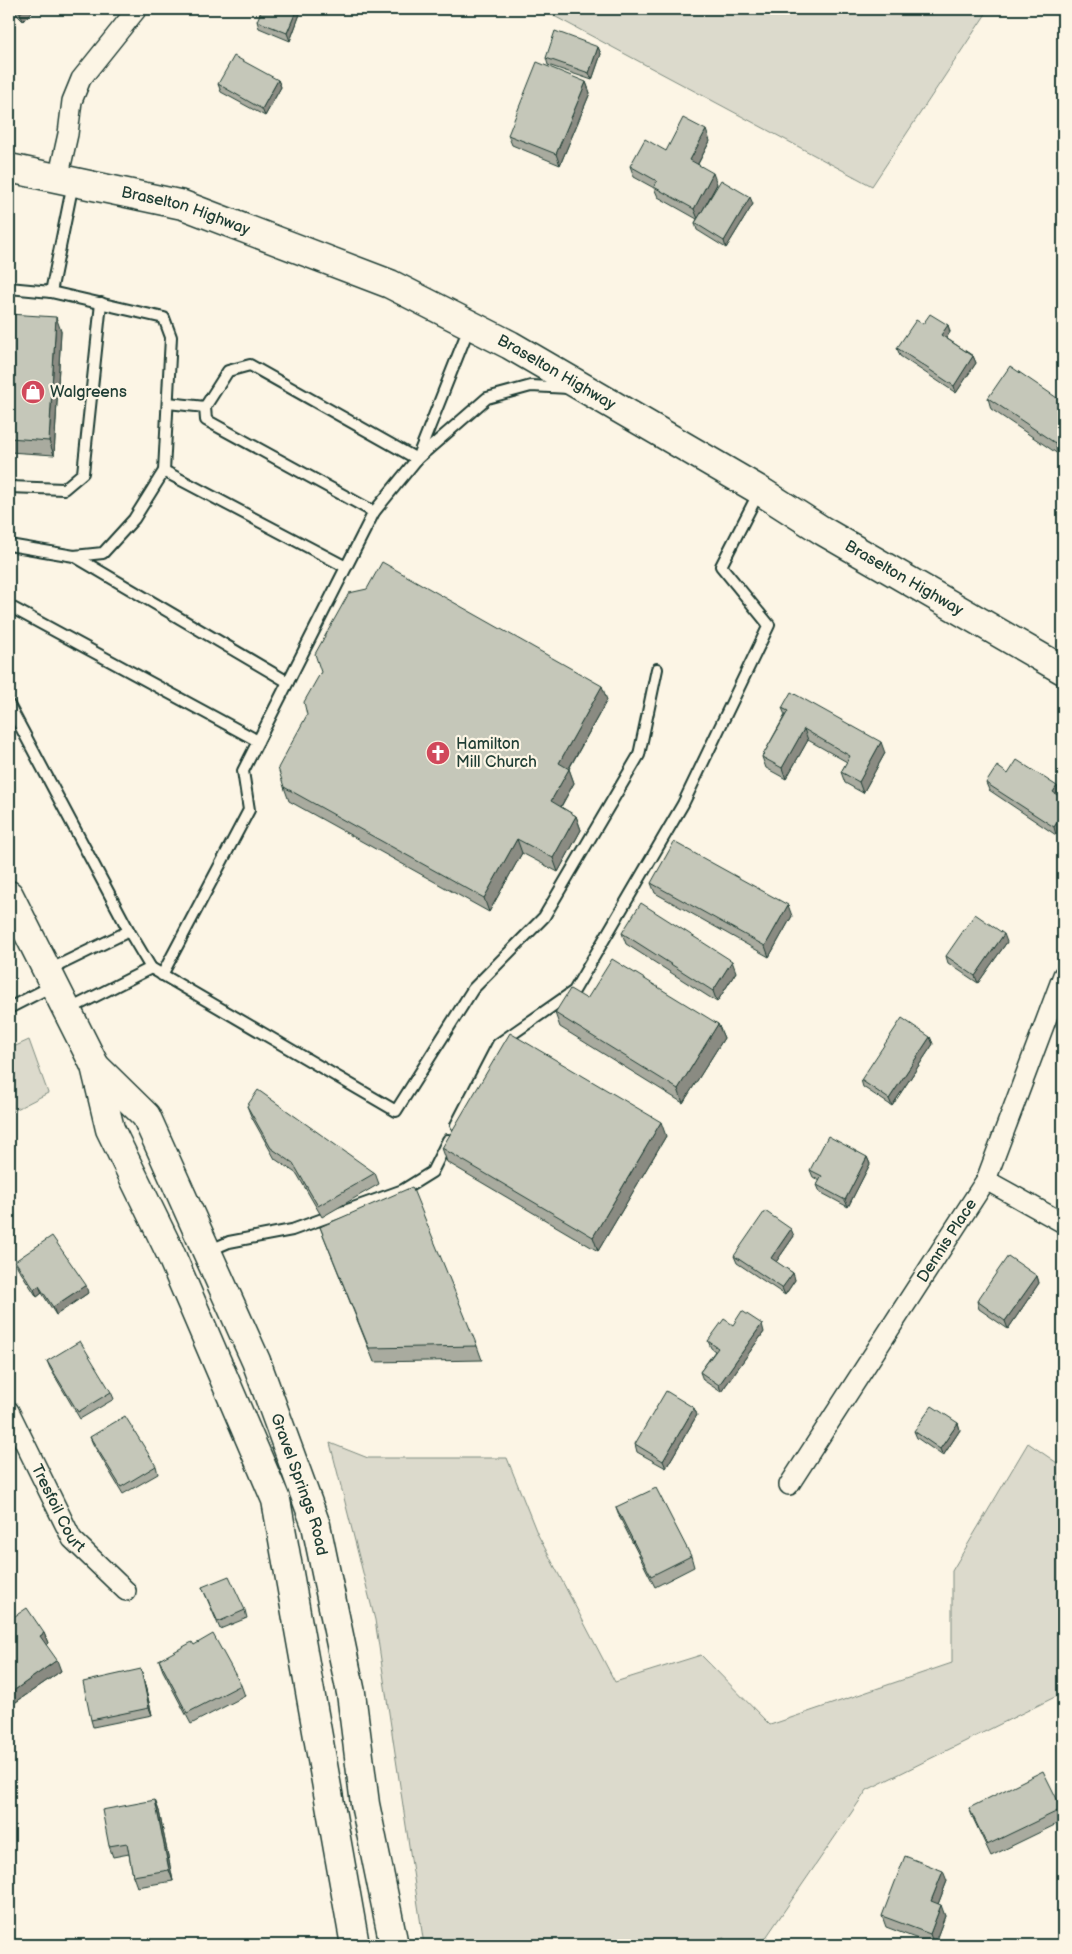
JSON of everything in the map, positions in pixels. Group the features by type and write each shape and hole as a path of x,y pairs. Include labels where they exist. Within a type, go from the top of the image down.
{"main road":[{"name":"Braselton Highway","path":"9,168 183,205 390,284 470,324 584,389 760,490 823,531 1063,670"},
{"name":"Gravel Springs Road","path":"9,895 95,1066 110,1129 169,1250 276,1500 356,1945"},
{"name":"Gravel Springs Road","path":"95,1066 146,1116 256,1361 316,1525 351,1693 365,1804 394,1945"}],"street":[{"path":"66,180 72,101 81,79 137,9"},
{"name":"Dennis Place","path":"789,1485 986,1180 1063,976"},
{"path":"986,1180 1063,1223"},
{"name":"Tresfoil Court","path":"9,1411 72,1539 126,1591"}],"lane":[{"path":"51,292 66,180"},
{"path":"9,288 51,292 164,318 171,337 164,471 134,519 103,553 74,556 9,545"},
{"path":"9,487 64,489 83,473 100,303"},
{"path":"417,459 470,324"},
{"path":"374,512 206,420 205,407 228,371 250,365 417,459"},
{"path":"162,975 249,810 243,770 374,512 417,459 487,398 531,386 584,389"},
{"path":"168,403 205,407"},
{"path":"164,471 346,567"},
{"path":"207,1252 229,1242 292,1230 403,1190 432,1172 498,1044 574,991 682,804 769,625 721,566 760,490"},
{"path":"74,556 288,682"},
{"path":"9,606 258,741"},
{"path":"9,704 129,931 151,968 396,1111 473,990 544,916 639,755 657,668"},
{"path":"9,1008 51,978 129,931"},
{"path":"67,1010 151,968"}],"shaded area":[{"path":"541,9 989,9 872,186"},
{"path":"29,1040 48,1093 9,1113 9,1049"},
{"path":"330,1443 368,1458 507,1458 537,1533 615,1682 701,1655 770,1725 952,1663 952,1571 1028,1443 1063,1467 1063,1693 867,1790 765,1939 767,1945 726,1945 725,1938 663,1945 424,1945 375,1620"}],"building":[{"path":"15,9 25,9 20,13"},
{"path":"262,9 297,9 287,33 257,21"},
{"path":"555,31 598,47 589,73 546,58"},
{"path":"234,56 278,80 262,109 218,84"},
{"path":"537,62 586,82 556,154 508,135"},
{"path":"683,118 706,130 690,160 713,173 694,209 654,187 657,181 630,166 645,139 666,151"},
{"path":"721,180 750,197 724,241 695,223"},
{"name":"Walgreens","path":"9,314 56,317 49,441 9,438"},
{"path":"930,314 948,325 941,335 973,356 954,386 897,348 916,320 923,324"},
{"path":"1010,366 1063,402 1063,430 1055,443 988,398"},
{"name":"Hamilton Mill Church","path":"382,562 602,686 559,763 569,769 551,801 576,816 553,858 517,839 484,898 284,787 278,768 307,715 304,702 321,672 315,654 349,593 367,589"},
{"path":"791,692 881,742 859,782 841,772 850,756 804,729 782,768 762,757 788,711 782,708"},
{"path":"1017,760 1057,786 1053,792 1063,799 1063,813 1054,827 986,783 997,766 1008,774"},
{"path":"674,842 788,905 765,946 651,883"},
{"path":"641,903 732,961 713,991 622,933"},
{"path":"975,914 1004,934 975,976 946,956"},
{"path":"612,959 718,1024 678,1089 555,1013 570,989 587,999"},
{"path":"902,1018 930,1037 889,1099 861,1080"},
{"path":"510,1033 661,1122 593,1237 442,1148"},
{"path":"258,1090 375,1173 318,1206 293,1163 271,1148 247,1106"},
{"path":"828,1136 867,1157 845,1200 817,1185 822,1176 810,1170"},
{"path":"412,1187 477,1346 369,1348 320,1227"},
{"path":"765,1211 791,1229 771,1258 793,1273 782,1288 734,1256"},
{"path":"52,1236 86,1285 53,1307 39,1286 34,1289 15,1261"},
{"path":"1008,1256 1037,1276 1005,1321 977,1301"},
{"path":"742,1311 762,1324 719,1385 700,1372 718,1348 708,1341 724,1319 733,1325"},
{"path":"80,1341 111,1392 78,1412 47,1361"},
{"path":"666,1391 694,1408 663,1461 635,1444"},
{"path":"932,1406 958,1423 940,1449 914,1431"},
{"path":"125,1416 156,1466 121,1487 90,1437"},
{"path":"656,1488 691,1556 651,1576 616,1507"},
{"path":"229,1576 245,1610 218,1622 202,1587"},
{"path":"27,1608 44,1633 40,1636 57,1660 9,1694 9,1620"},
{"path":"213,1634 241,1685 187,1713 159,1660 192,1642 194,1645"},
{"path":"141,1669 149,1708 91,1720 83,1682"},
{"path":"1043,1771 1062,1809 987,1845 969,1808"},
{"path":"155,1800 169,1870 133,1876 127,1843 109,1846 102,1810"},
{"path":"905,1856 943,1871 931,1901 941,1905 930,1934 882,1916"}],"place":[{"name":"Walgreens","path":"33,392"},
{"name":"Hamilton Mill Church","path":"438,753"}]}
